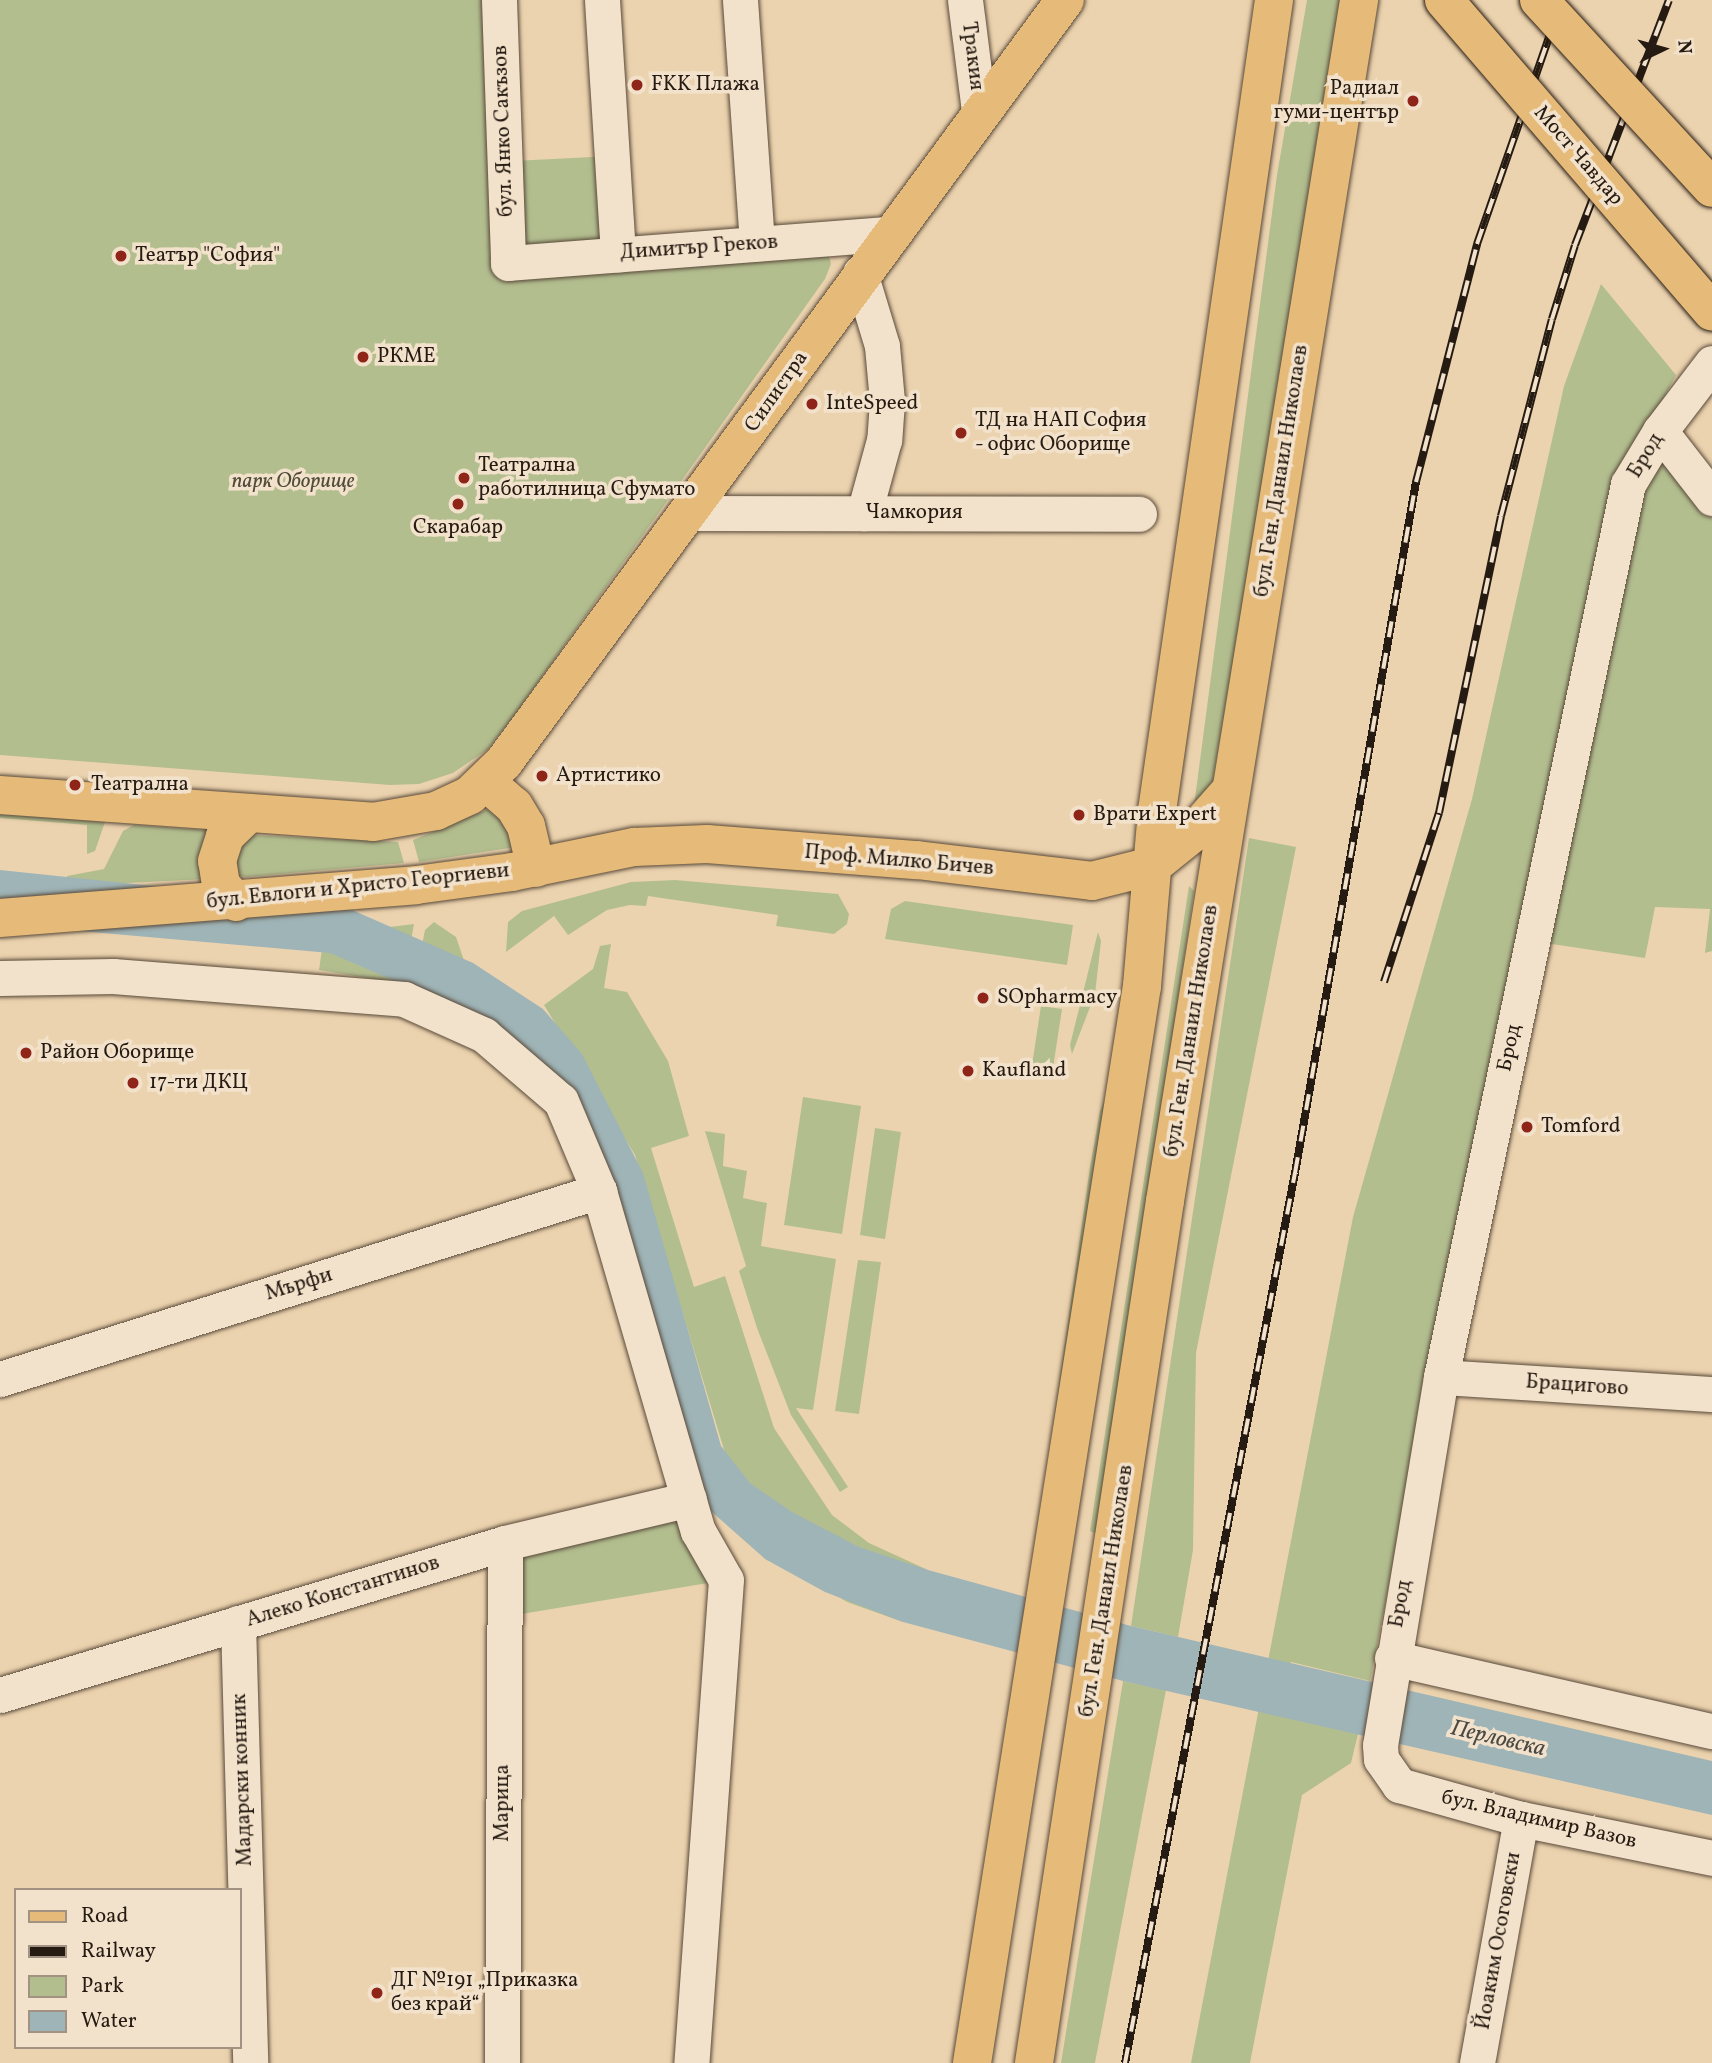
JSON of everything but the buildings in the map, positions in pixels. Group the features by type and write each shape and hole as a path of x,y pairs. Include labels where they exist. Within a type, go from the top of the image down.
{"main road":[{"name":"Силистра","path":"486,782 689,513 860,273 979,111 1065,0"},
{"name":"бул. Ген. Данаил Николаев","path":"1034,2063 1231,790 1359,0"},
{"name":"Мост Чавдар","path":"1444,0 1712,312"},
{"path":"1539,0 1712,188"},
{"path":"972,2063 1142,986 1152,866 1271,5"},
{"path":"0,795 249,813 400,820 453,804 486,782"},
{"name":"бул. Евлоги и Христо Георгиеви","path":"0,918 236,902 536,867 526,826 514,806 486,782"},
{"name":"Проф. Милко Бичев","path":"536,867 634,847 707,844 917,860 1092,881 1152,866 1193,833 1231,790"},
{"path":"236,902 221,885 217,862 225,836 249,813"}],"street":[{"name":"бул. Янко Сакъзов","path":"499,0 508,262"},
{"path":"602,0 618,254"},
{"path":"740,0 757,243"},
{"name":"Тракия","path":"965,0 979,111"},
{"name":"Димитър Греков","path":"508,262 890,233"},
{"path":"860,273 882,346 887,401 884,440 864,513"},
{"name":"Брод","path":"1380,1752 1390,1667 1441,1377 1628,484 1660,431 1712,363"},
{"path":"1660,431 1712,498"},
{"name":"Чамкория","path":"689,513 1139,514"},
{"path":"0,978 113,976 404,999 484,1035 561,1101 599,1191 698,1531 726,1580 691,2063"},
{"name":"Мърфи","path":"0,1379 599,1191"},
{"name":"Брацигово","path":"1441,1377 1712,1394"},
{"name":"Алеко Константинов","path":"0,1695 505,1543 689,1499"},
{"name":"Марица","path":"502,2063 505,1543"},
{"name":"Мадарски конник","path":"238,1623 250,2063"},
{"path":"1390,1667 1712,1731"},
{"name":"бул. Владимир Вазов","path":"1380,1752 1398,1785 1521,1819 1712,1858"},
{"name":"Йоаким Осоговски","path":"1477,2063 1521,1819"}],"green space":[{"name":"парк Оборище","path":"0,0 490,0 499,275 828,253 831,264 825,279 517,712 488,749 453,773 419,784 390,785 0,755"},
{"path":"1307,0 1345,0 1212,786 1194,806 1277,175"},
{"path":"612,156 618,245 515,253 513,161"},
{"path":"1601,284 1676,375 1617,485 1430,1374 1370,1681 1291,1662 1278,1715 1358,1734 1351,1763 1302,1795 1250,2063 1191,2063 1353,1217 1472,799 1564,386"},
{"path":"1660,431 1712,498 1712,951 1705,953 1710,909 1655,907 1645,958 1532,941 1628,484"},
{"path":"486,810 499,810 517,847 419,862 413,840"},
{"path":"0,814 105,822 95,851 87,854 87,825 0,818"},
{"path":"134,825 207,830 206,879 68,886 67,876 104,869 123,831"},
{"path":"250,835 398,842 404,863 245,877 239,875 230,847"},
{"path":"1249,838 1296,847 1196,1353 1193,1550 1178,1637 1131,1626"},
{"path":"675,880 838,894 849,914 847,924 834,934 776,926 778,915 648,896 646,906 630,905 607,910 568,935 554,916 506,952 508,922 522,911 631,882"},
{"path":"1189,886 1194,891 1099,1529 1094,1533 1090,1531"},
{"path":"905,901 1073,925 1067,965 885,939 891,909"},
{"path":"434,922 456,937 472,984 414,985 425,930"},
{"path":"414,924 403,984 319,970 324,935"},
{"path":"1098,932 1101,941 1095,994 1072,1054 1070,1045"},
{"path":"611,944 604,988 627,992 668,1061 689,1136 651,1148 694,1287 725,1276 774,1428 832,1515 869,1543 928,1570 903,1622 847,1602 814,1582 725,1453 635,1155 544,1005 593,969 600,946"},
{"path":"1041,1006 1062,1009 1053,1068 1032,1065"},
{"path":"1111,1086 1027,1610 1090,1167 1100,1111"},
{"path":"803,1097 861,1106 842,1234 784,1225"},
{"path":"875,1128 901,1132 885,1239 860,1235"},
{"path":"705,1131 725,1134 723,1166 747,1171 743,1198 767,1203 761,1246 836,1259 813,1410 796,1408 848,1487 840,1492 791,1415 757,1328 739,1271 746,1266"},
{"path":"858,1260 881,1262 859,1414 835,1411"},
{"path":"689,1499 726,1580 504,1617 505,1543"},
{"path":"1123,1681 1166,1690 1095,2063 1061,2063"}],"water":[{"name":"Перловска","path":"0,870 343,906 473,963 543,1009 582,1054 643,1173 721,1446 750,1483 792,1512 859,1547 928,1570 1131,1626 1712,1761 1712,1815 1123,1681 903,1622 825,1592 765,1559 703,1504 537,1071 467,1012 330,953 0,924"}],"railway":[{"path":"1125,2063 1295,1173 1416,482 1477,244 1562,0"},
{"path":"1384,982 1439,813 1501,516 1552,319 1575,245 1669,0"}],"place":[{"name":"FKK Плажа","path":"637,85"},
{"name":"Радиал гуми-център","path":"1413,101"},
{"name":"Театър \"София\"","path":"121,256"},
{"name":"РКМЕ","path":"363,357"},
{"name":"InteSpeed","path":"812,404"},
{"name":"ТД на НАП София - офис Оборище","path":"961,433"},
{"name":"Театрална работилница Сфумато","path":"464,478"},
{"name":"Скарабар","path":"458,504"},
{"name":"Артистико","path":"542,776"},
{"name":"Театрална","path":"75,785"},
{"name":"Врати Expert","path":"1079,815"},
{"name":"SOpharmacy","path":"983,998"},
{"name":"Район Оборище","path":"26,1053"},
{"name":"Kaufland","path":"968,1071"},
{"name":"17-ти ДКЦ","path":"133,1083"},
{"name":"Tomford","path":"1527,1127"},
{"name":"ДГ №191 „Приказка без край“","path":"377,1993"}]}
